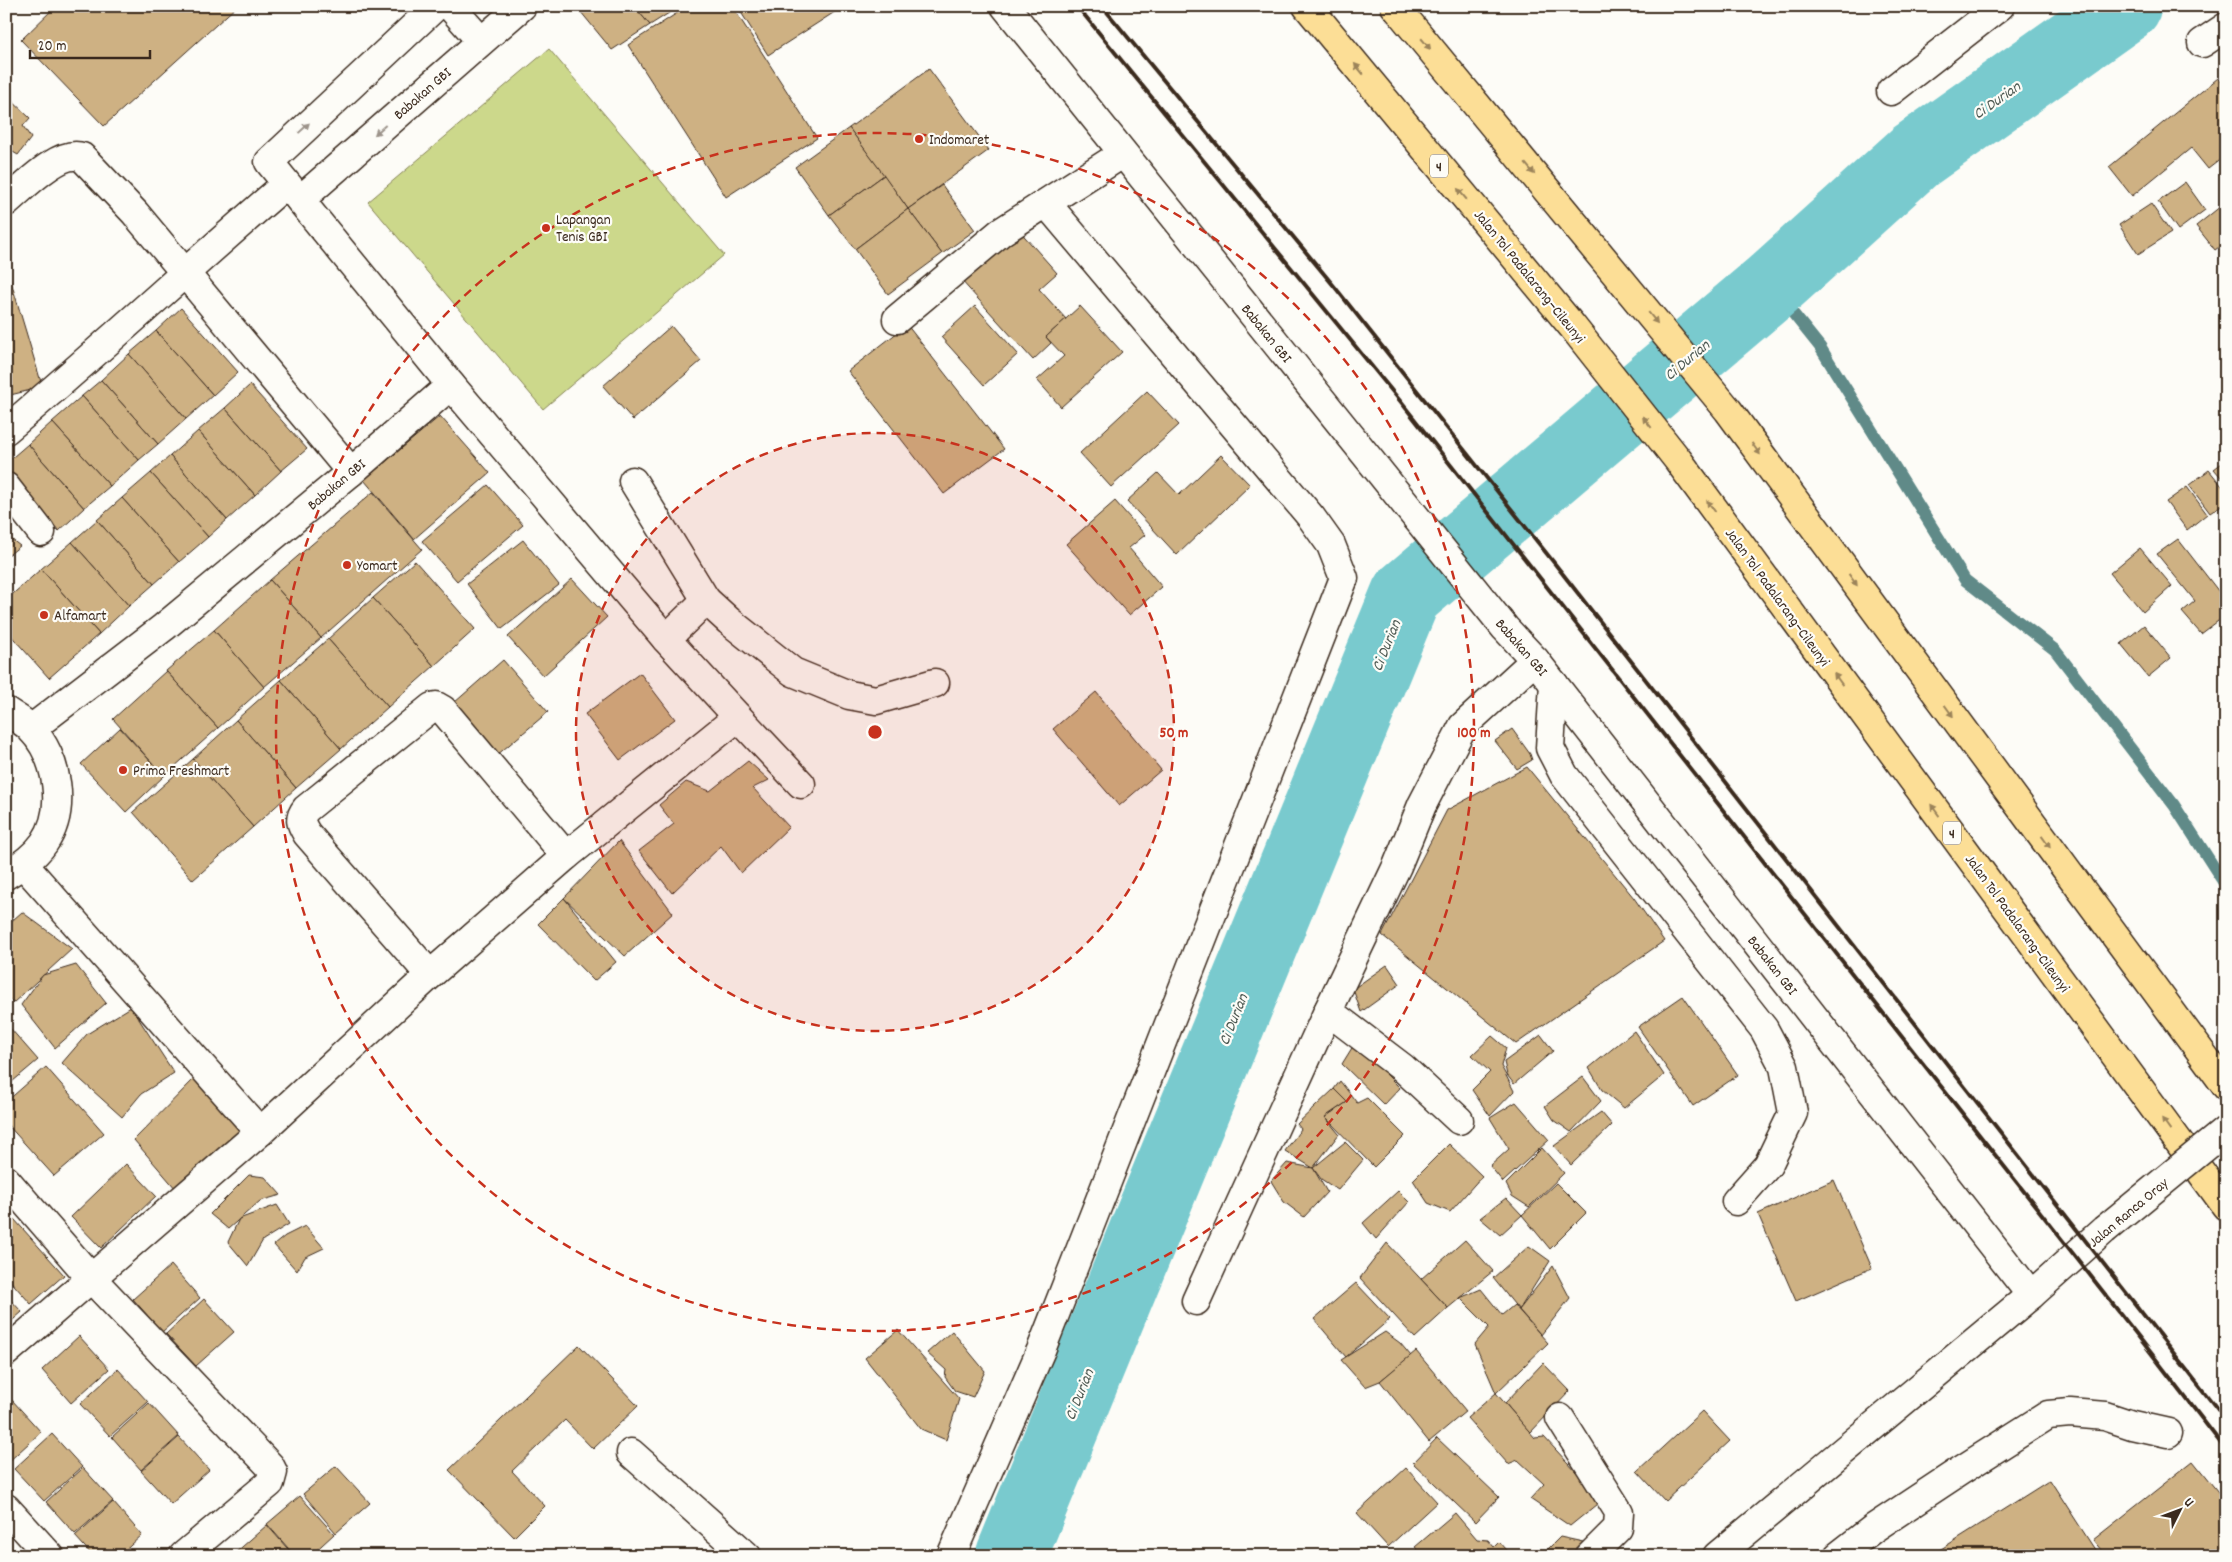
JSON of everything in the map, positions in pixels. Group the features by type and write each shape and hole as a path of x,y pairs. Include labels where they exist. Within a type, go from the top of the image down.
{"highway":[{"name":"Jalan Tol Padalarang–Cileunyi","path":"1306,6 1572,326 1678,460 2226,1206"},
{"path":"1395,6 1728,410 2226,1086"}],"street":[{"path":"436,6 269,162 451,385 666,639 801,784"},
{"path":"450,6 481,40"},
{"name":"Babakan GBI","path":"6,430 98,352 184,272 293,192 522,6"},
{"name":"Babakan GBI","path":"1005,6 1122,154 1505,628 1535,660 2031,1295"},
{"path":"1891,91 2000,6"},
{"path":"2202,43 2226,27"},
{"path":"6,202 56,160 75,154 82,156 135,213 351,472"},
{"path":"897,319 1001,232 1122,154"},
{"path":"950,1556 1041,1350 1344,578 1331,545 1311,516 1047,204"},
{"name":"Babakan GBI","path":"31,729 164,627 351,472 451,385"},
{"path":"633,481 706,600 729,621 793,672 849,695 876,700 935,683"},
{"path":"6,487 41,532"},
{"path":"666,639 706,600"},
{"path":"1196,1301 1328,1011 1397,866 1422,805 1462,726 1535,660"},
{"path":"1554,684 1550,748 1564,775 1764,1029 1784,1067 1793,1113 1768,1165 1736,1201"},
{"path":"430,975 307,834 301,824 300,817 306,809 432,707 436,706 444,710 566,856"},
{"path":"6,712 31,729 49,754 57,784 56,813 45,842 15,870 260,1132"},
{"path":"6,1352 260,1132 430,975 566,856 738,717"},
{"path":"1328,1011 1403,1068 1459,1120"},
{"name":"Jalan Ranca Oray","path":"1718,1556 2031,1295 2104,1230 2226,1130"},
{"path":"6,1180 91,1278 270,1466 272,1472 270,1483 183,1556"},
{"path":"1838,1556 1874,1528 2008,1439 2048,1415 2070,1413 2105,1416 2132,1426 2168,1434"},
{"path":"1560,1418 1619,1512 1618,1528 1590,1556"},
{"path":"630,1453 747,1556"},
{"path":"6,1508 50,1556"}],"green space":[{"name":"Lapangan Tenis GBI","path":"549,49 724,255 543,409 368,202"}],"building":[{"path":"56,6 237,6 104,126 21,40"},
{"path":"576,6 634,6 650,25 612,50"},
{"path":"634,6 680,6 650,25"},
{"path":"688,6 732,6 817,138 726,197 628,45"},
{"path":"737,6 844,6 768,55"},
{"name":"Indomaret","path":"929,69 989,150 908,209 849,128"},
{"path":"2218,78 2226,88 2226,155 2208,169 2191,148 2132,196 2109,167"},
{"path":"6,95 30,118 23,126 31,138 18,155 6,148"},
{"path":"849,128 884,175 829,215 795,167"},
{"path":"884,175 908,209 855,249 829,215"},
{"path":"2185,182 2205,210 2178,230 2158,202"},
{"path":"942,185 975,230 942,254 908,209"},
{"path":"2226,202 2226,242 2215,250 2196,226"},
{"path":"2151,204 2171,233 2138,254 2119,225"},
{"path":"908,209 942,254 888,294 855,249"},
{"path":"1017,228 1057,273 1039,289 1066,319 1046,337 1051,343 1033,360 960,279"},
{"path":"9,275 41,382 31,390 6,396 6,276"},
{"path":"975,306 1018,354 984,385 941,337"},
{"path":"1080,306 1122,352 1061,407 1037,380 1064,356 1046,337"},
{"path":"181,308 238,372 213,395 156,331"},
{"path":"907,325 1004,449 944,494 848,371"},
{"path":"671,326 701,361 633,420 603,386"},
{"path":"156,331 213,395 186,419 129,354"},
{"path":"129,354 186,419 158,444 101,380"},
{"path":"101,380 158,444 139,460 82,396"},
{"path":"250,385 307,449 281,471 225,408"},
{"path":"1147,391 1179,425 1111,487 1080,453"},
{"path":"82,396 139,460 110,486 52,422"},
{"path":"225,408 281,471 255,495 198,431"},
{"path":"440,416 490,473 414,539 364,480"},
{"path":"52,422 110,486 84,508 28,444"},
{"path":"198,431 255,495 227,520 170,456"},
{"path":"28,444 84,508 59,531 6,470 6,463"},
{"path":"1221,455 1250,485 1177,555 1127,501 1158,473 1179,495"},
{"path":"170,456 227,520 208,537 151,473"},
{"path":"2226,460 2226,483 2214,469"},
{"path":"2209,470 2226,491 2226,502 2210,513 2189,485"},
{"path":"151,473 208,537 179,562 122,498"},
{"path":"488,485 523,525 457,581 422,541"},
{"path":"2187,487 2207,514 2187,530 2166,502"},
{"name":"Yomart","path":"373,492 422,549 321,638 270,580"},
{"path":"122,498 179,562 154,584 97,520"},
{"path":"1115,501 1145,535 1129,548 1162,587 1129,615 1066,544"},
{"path":"97,520 154,584 129,606 72,542"},
{"path":"6,535 20,546 6,557"},
{"path":"2178,539 2226,601 2226,615 2201,634 2182,612 2195,601 2157,554"},
{"path":"523,540 559,585 502,629 467,584"},
{"path":"72,542 129,606 99,634 41,569"},
{"path":"2140,548 2172,586 2143,612 2110,573"},
{"path":"415,561 475,629 434,666 373,598"},
{"name":"Alfamart","path":"41,569 99,634 49,678 6,630 6,600"},
{"path":"572,579 607,617 543,676 508,637"},
{"path":"270,580 321,638 264,687 214,630"},
{"path":"373,598 434,666 388,707 328,639"},
{"path":"2144,625 2171,658 2148,677 2121,644"},
{"path":"214,630 264,687 218,728 166,671"},
{"path":"328,639 388,707 341,749 281,680"},
{"path":"503,660 548,712 490,761 446,710"},
{"path":"166,671 218,728 164,776 113,719"},
{"path":"640,673 675,719 620,760 585,714"},
{"path":"281,680 341,749 296,788 236,720"},
{"path":"1096,692 1161,770 1119,806 1053,729"},
{"path":"236,720 296,788 253,827 193,759"},
{"name":"Prima Freshmart","path":"120,728 164,776 126,812 81,764"},
{"path":"1512,729 1530,754 1532,760 1517,769 1495,741"},
{"path":"193,759 253,827 193,880 133,812"},
{"path":"748,761 769,780 753,788 789,827 741,873 721,846 672,893 639,851 674,824 659,805 686,782 710,791"},
{"path":"1527,767 1634,898 1664,941 1516,1044 1382,935 1447,810"},
{"path":"619,841 673,913 625,956 564,898"},
{"path":"564,898 616,962 594,981 538,924"},
{"path":"22,912 72,949 13,1003 6,996 6,926"},
{"path":"76,965 106,1003 55,1048 21,1005 43,975"},
{"path":"1387,965 1400,984 1361,1012 1353,989"},
{"path":"1683,996 1738,1075 1693,1106 1638,1027"},
{"path":"131,1007 174,1073 141,1094 122,1117 62,1063 87,1034"},
{"path":"10,1028 38,1060 6,1087 6,1031"},
{"path":"1634,1031 1664,1075 1624,1108 1602,1090 1589,1068"},
{"path":"1541,1035 1553,1051 1514,1084 1507,1075 1504,1062"},
{"path":"1492,1036 1506,1048 1501,1066 1514,1091 1490,1116 1472,1090 1490,1072 1472,1055"},
{"path":"1355,1043 1400,1088 1384,1105 1342,1064"},
{"path":"46,1067 104,1133 54,1176 6,1123 6,1102"},
{"path":"197,1076 251,1136 176,1189 134,1140"},
{"path":"1583,1077 1601,1101 1571,1132 1554,1120 1545,1106"},
{"path":"1340,1081 1357,1103 1367,1098 1405,1136 1374,1167 1325,1117 1347,1102 1334,1089"},
{"path":"1334,1089 1347,1102 1325,1117 1339,1134 1313,1168 1285,1151 1301,1129 1297,1124"},
{"path":"1516,1102 1549,1140 1503,1182 1490,1166 1509,1149 1490,1118"},
{"path":"1601,1112 1612,1125 1571,1165 1554,1146"},
{"path":"1345,1142 1363,1160 1338,1190 1321,1179 1313,1168"},
{"path":"1449,1144 1482,1176 1450,1212 1428,1203 1413,1180"},
{"path":"1542,1148 1564,1173 1529,1207 1512,1196 1506,1184"},
{"path":"1287,1163 1313,1168 1327,1192 1304,1217 1284,1202 1271,1181"},
{"path":"126,1164 156,1196 101,1248 71,1217"},
{"path":"249,1175 265,1177 281,1195 260,1201 228,1229 210,1214"},
{"path":"1834,1180 1872,1268 1796,1301 1758,1214"},
{"path":"1556,1183 1586,1213 1550,1249 1522,1215"},
{"path":"1398,1191 1409,1202 1376,1239 1363,1223"},
{"path":"1506,1198 1522,1215 1500,1235 1480,1218"},
{"path":"277,1205 289,1224 263,1240 248,1266 228,1242 239,1219"},
{"path":"6,1210 64,1275 31,1304 6,1276 6,1252 8,1250 6,1248"},
{"path":"305,1226 324,1248 305,1257 297,1271 274,1245 285,1236"},
{"path":"1465,1240 1493,1271 1448,1308 1421,1279"},
{"path":"1387,1243 1448,1308 1415,1338 1360,1278"},
{"path":"1529,1246 1550,1261 1519,1310 1493,1278"},
{"path":"171,1265 200,1298 162,1332 133,1299"},
{"path":"1553,1266 1570,1298 1541,1335 1519,1310"},
{"path":"1356,1283 1390,1319 1346,1357 1314,1319"},
{"path":"1481,1289 1502,1315 1514,1305 1548,1343 1496,1393 1475,1344 1489,1327 1460,1298"},
{"path":"6,1295 22,1312 6,1326"},
{"path":"204,1299 234,1332 196,1366 166,1334"},
{"path":"898,1330 959,1399 946,1440 921,1429 865,1358"},
{"path":"952,1331 985,1371 973,1397 955,1391 945,1377 946,1370 927,1353"},
{"path":"1385,1332 1400,1343 1411,1356 1380,1381 1365,1387 1341,1360"},
{"path":"79,1336 109,1369 71,1403 42,1370"},
{"path":"579,1345 638,1406 593,1449 565,1420 512,1471 545,1506 514,1537 449,1470"},
{"path":"1416,1351 1466,1411 1429,1442 1380,1381"},
{"path":"1543,1363 1570,1391 1530,1433 1505,1403"},
{"path":"118,1369 148,1402 110,1436 80,1404"},
{"path":"1496,1393 1535,1438 1544,1437 1602,1500 1570,1526 1530,1499 1544,1484 1518,1460 1508,1464 1467,1418"},
{"path":"12,1400 41,1432 6,1464 6,1404"},
{"path":"149,1403 179,1436 141,1470 112,1437"},
{"path":"1702,1411 1730,1441 1665,1501 1637,1471"},
{"path":"52,1434 82,1467 44,1501 14,1469"},
{"path":"179,1437 209,1470 171,1504 141,1471"},
{"path":"1437,1438 1499,1497 1475,1522 1413,1463"},
{"path":"2193,1461 2226,1502 2226,1556 2106,1556 2093,1540"},
{"path":"336,1466 370,1503 336,1533 303,1494"},
{"path":"83,1468 113,1501 75,1534 46,1502"},
{"path":"1406,1468 1437,1502 1388,1547 1357,1513"},
{"path":"2050,1480 2099,1556 1930,1556"},
{"path":"300,1496 334,1534 310,1556 295,1556 267,1524"},
{"path":"113,1502 142,1535 119,1556 93,1556 75,1536"},
{"path":"1455,1513 1477,1539 1488,1540 1494,1547 1499,1542 1511,1556 1423,1556 1415,1547"},
{"path":"267,1525 294,1556 235,1556 234,1554"},
{"path":"1560,1537 1583,1542 1568,1556 1541,1556"}],"waterway":[{"name":"Ci Durian","path":"1011,1556 1406,595 1771,286 1915,156 2126,6"},
{"path":"1771,286 1820,347 1965,580 2055,650 2174,805 2226,886"}],"railway":[{"path":"1077,6 1401,402 2226,1450"},
{"path":"1102,6 1334,286 1555,564 2226,1420"}],"place":[{"name":"Indomaret","path":"919,139"},
{"name":"Lapangan Tenis GBI","path":"546,228"},
{"name":"Yomart","path":"347,565"},
{"name":"Alfamart","path":"44,615"},
{"name":"Prima Freshmart","path":"123,770"}]}
